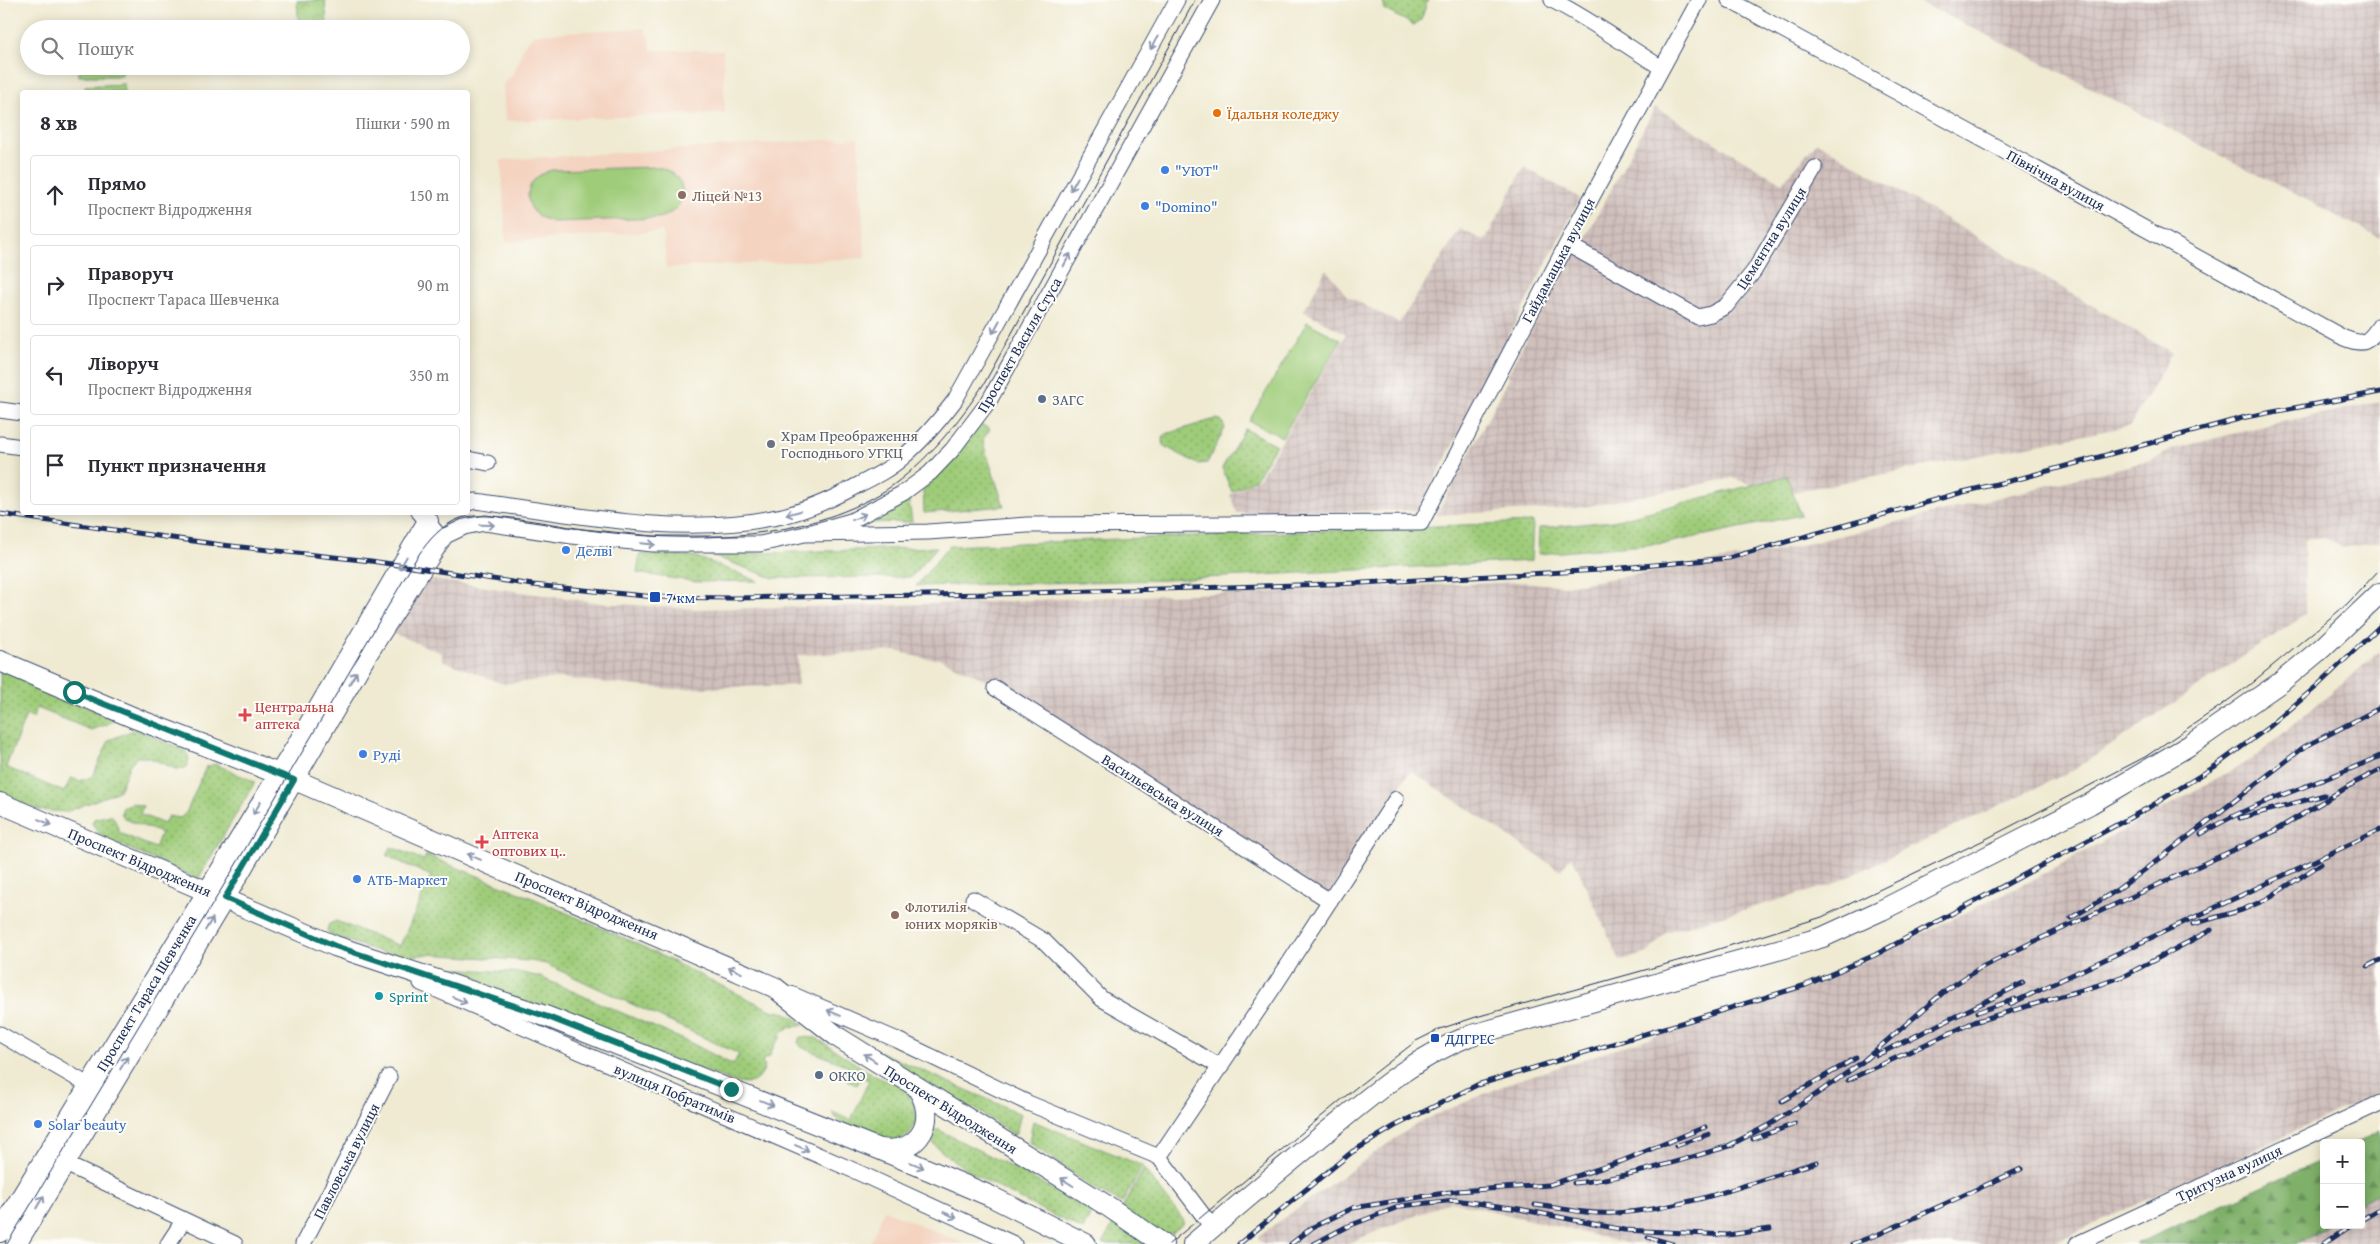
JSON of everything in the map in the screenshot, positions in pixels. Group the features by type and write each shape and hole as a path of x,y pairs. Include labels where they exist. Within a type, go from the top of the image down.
{"main road":[{"name":"Проспект Тараса Шевченка","path":"0,1232 55,1159 216,894 286,777 429,515"},
{"name":"Проспект Тараса Шевченка","path":"286,777 441,538"},
{"path":"1192,1244 1377,1090 1439,1048 1469,1036 1800,944 1882,910 2090,804 2190,745 2281,682 2322,648 2380,593"},
{"name":"Проспект Відродження","path":"0,661 286,777 774,987 839,1038 1109,1207 1163,1244"},
{"name":"Проспект Відродження","path":"0,803 335,946 548,1017 879,1149 990,1196 1086,1244"},
{"name":"Проспект Тараса Шевченка","path":"16,1244 90,1086 216,894"},
{"path":"879,1149 891,1151 903,1148 913,1143 921,1134 926,1123 927,1111 924,1099 918,1089"}],"street":[{"name":"Проспект Василя Стуса","path":"470,502 475,501 598,520 683,525 744,522 773,518 812,506 845,492 901,459 929,432 955,400 1177,0"},
{"name":"Проспект Василя Стуса","path":"441,538 464,527 485,523 572,536 653,544 760,544 851,521 903,493 930,473 970,428 989,401 1212,0"},
{"path":"1552,0 1589,19 1610,36 1662,68"},
{"name":"Гайдамацька вулиця","path":"805,534 946,531 1027,524 1421,523 1566,244 1699,0"},
{"name":"Північна вулиця","path":"1729,0 2344,338 2364,343 2372,337 2380,325"},
{"name":"Цементна вулиця","path":"1566,244 1698,317 1710,314 1726,306 1754,271 1815,168"},
{"path":"0,410 20,412"},
{"path":"0,444 20,447"},
{"path":"470,459 488,463"},
{"path":"429,515 441,538"},
{"name":"Васильєвська вулиця","path":"995,688 1330,901"},
{"path":"1159,1157 1221,1068 1396,799"},
{"path":"974,899 1044,941 1102,999 1221,1068"},
{"name":"вулиця Побратимів","path":"335,946 855,1171 1014,1244"},
{"path":"774,987 895,1039 1028,1103 1159,1157 1212,1227"},
{"path":"0,1034 90,1086"},
{"name":"Павловська вулиця","path":"302,1244 389,1077"},
{"name":"Тритузна вулиця","path":"2077,1244 2380,1103"},
{"path":"55,1159 182,1221 235,1244"},
{"path":"168,1244 182,1221"}],"shaded area":[{"path":"1915,0 2380,0 2380,238 2013,48"},
{"path":"644,28 650,39 651,50 723,50 725,113 505,121 503,85 515,71 523,47 534,34"},
{"path":"1655,107 1782,183 1817,142 2172,353 2130,426 1778,495 1733,478 1578,508 1436,515 1510,377 1507,375 1579,241 1583,242"},
{"name":"Ліцей №13","path":"858,138 865,258 666,268 663,231 506,242 501,160"},
{"path":"1524,167 1580,198 1419,510 1237,513 1230,495 1260,477 1346,334 1304,311 1326,269 1347,296 1399,323 1460,229 1485,241"},
{"path":"2380,402 2380,542 2342,548 2337,543 2324,538 2304,540 2305,615 2074,770 1831,885 1666,932 1648,953 1620,961 1572,856 1571,860 1569,859 1560,871 1411,771 1391,797 1328,896 1000,687 941,659 922,658 897,651 798,655 798,685 671,689 559,678 503,684 442,660 442,653 392,633 421,578 601,603 694,609 902,605 1518,582 1566,586 1773,552 2153,460 2173,449 2276,423"},
{"path":"2380,651 2380,1092 2050,1244 1630,1244 1451,1201 1346,1244 1262,1244 1257,1237 1417,1123 1512,1082 1818,984 2036,878 2254,758"},
{"path":"2380,1192 2380,1244 2278,1244 2320,1227 2320,1229 2365,1229 2365,1199"},
{"path":"884,1210 965,1244 870,1244"}],"green space":[{"path":"325,0 327,20 298,20 297,1"},
{"path":"1383,0 1428,0 1421,20 1414,25 1385,10"},
{"path":"79,75 122,75 122,76"},
{"path":"124,84 124,90 85,90 85,86"},
{"path":"656,167 667,170 675,176 681,183 682,191 681,200 677,207 669,214 658,218 555,222 543,219 535,213 530,205 529,189 534,181 541,174 552,170"},
{"path":"1307,322 1341,340 1282,437 1249,421"},
{"path":"1215,419 1221,420 1225,428 1207,463 1198,464 1164,446 1162,440 1166,434"},
{"path":"981,425 990,429 983,439 984,446 1004,506 924,513 923,490"},
{"path":"1245,429 1276,445 1255,479 1232,492 1222,468"},
{"path":"1787,476 1801,515 1667,543 1538,554 1539,528 1613,521"},
{"path":"902,501 909,501 912,522 863,523"},
{"path":"1533,522 1531,561 1165,580 916,586 949,546"},
{"path":"937,547 911,577 773,578 710,555"},
{"path":"640,554 694,556 758,581 696,582 637,573"},
{"path":"0,668 114,719 108,724 91,730 37,708 33,718 26,715 6,767 64,792 71,778 80,781 93,776 109,740 136,729 186,751 189,758 187,767 178,770 148,757 137,757 130,764 119,791 66,812 38,810 0,795"},
{"path":"215,764 255,782 198,879 100,836 92,823 94,819 110,815 114,818 120,833 155,848 161,833 125,819 121,813 123,807 132,803 143,806 140,814 164,824 168,816 180,818 186,813 206,767"},
{"path":"391,847 424,860 426,855 535,899 635,943 771,1010 786,1013 804,1024 792,1028 790,1026 779,1035 781,1037 774,1045 769,1058 765,1057 762,1064 765,1066 758,1078 748,1083 738,1083 404,965 523,973 540,977 693,1044 733,1065 739,1054 546,964 531,961 428,954 398,958 330,935 327,930 329,924 336,921 400,946 431,876 387,856"},
{"path":"800,1037 816,1038 877,1077 901,1086 906,1090 916,1109 916,1123 909,1135 890,1143 857,1132 836,1118 832,1112 851,1120 869,1080 861,1077 857,1085 847,1081 848,1079 843,1077 848,1066 801,1047 798,1042"},
{"path":"867,1046 1021,1114 1015,1135 973,1108 970,1113"},
{"path":"1033,1121 1143,1166 1122,1203 1094,1189 1029,1142"},
{"path":"933,1130 939,1130 1092,1211 1083,1230 999,1188 955,1161 939,1149 929,1137"},
{"path":"2380,1131 2380,1192 2365,1201 2365,1139"},
{"path":"2320,1161 2320,1229 2322,1229 2299,1244 2136,1244"},
{"path":"1144,1169 1185,1222 1160,1244 1102,1244"}],"tram line":[{"path":"7,1244 218,895 417,557 431,539 441,529 454,521 472,516 505,517 589,530 664,537 742,535 818,520 853,507 886,490 915,467 941,441 985,382 1195,0"},
{"path":"1169,1244 1353,1090 1416,1041 1440,1029 1476,1017 1706,953 1822,917 1984,840 2145,757 2216,709 2248,686 2347,604 2380,569"}],"railway":[{"path":"0,514 222,545 371,561 533,585 655,597 731,598 996,594 1362,583 1600,570 1729,558 1963,492 2022,478 2246,417 2380,392"},
{"path":"1239,1244 1352,1152 1395,1126 1477,1085 1806,985 1875,955 2148,808 2214,767 2269,727 2317,686 2380,626"},
{"path":"2071,918 2117,890 2162,857 2304,747 2380,708"},
{"path":"2201,834 2244,811 2380,756"},
{"path":"1805,1102 1861,1063 1946,990 1980,968 2273,832 2354,783 2380,770"},
{"path":"2240,818 2324,795"},
{"path":"2010,1004 2380,830"},
{"path":"2193,924 2242,910 2265,900 2321,864"},
{"path":"1848,1080 1974,1022 2102,984 2126,975 2211,930"},
{"path":"2368,966 2380,960"},
{"path":"1877,1055 2023,983"},
{"path":"1978,1012 2015,999"},
{"path":"1782,1101 1856,1058"},
{"path":"1728,1146 1767,1126 1810,1099"},
{"path":"1753,1139 1795,1124"},
{"path":"1291,1244 1313,1227 1353,1208 1457,1191 1549,1185 1622,1161 1705,1127"},
{"path":"1676,1146 1709,1134"},
{"path":"1574,1183 1635,1173 1733,1145"},
{"path":"1535,1205 1595,1213 1641,1211 1667,1207 1718,1194 1817,1162"},
{"path":"1852,1244 1879,1234 2021,1169"},
{"path":"1314,1244 1346,1227 1401,1206 1455,1200 1519,1209 1624,1230 1728,1235 1770,1229"},
{"path":"2365,1218 2380,1209"},
{"path":"2324,1244 2346,1229"},
{"path":"1648,1237 1672,1244"}],"place":[{"name":"Їдальня коледжу","path":"1217,113"},
{"name":"\"УЮТ\"","path":"1165,170"},
{"name":"Ліцей №13","path":"682,195"},
{"name":"\"Domino\"","path":"1145,206"},
{"name":"ЗАГС","path":"1042,399"},
{"name":"Храм Преображення Господнього УГКЦ","path":"771,444"},
{"name":"Делві","path":"566,550"},
{"name":"7 км","path":"655,597"},
{"name":"Центральна аптека","path":"245,715"},
{"name":"Рудi","path":"363,754"},
{"name":"Аптека оптових ц‥","path":"482,842"},
{"name":"АТБ-Маркет","path":"357,879"},
{"name":"Флотилія юних моряків","path":"895,915"},
{"name":"Sprint","path":"379,996"},
{"name":"ДДГРЕС","path":"1435,1038"},
{"name":"ОККО","path":"819,1075"},
{"name":"Solar beauty","path":"38,1124"}],"route":[{"path":"74,692 137,719 294,780 225,898 335,946 475,991 548,1017 731,1089"}]}
